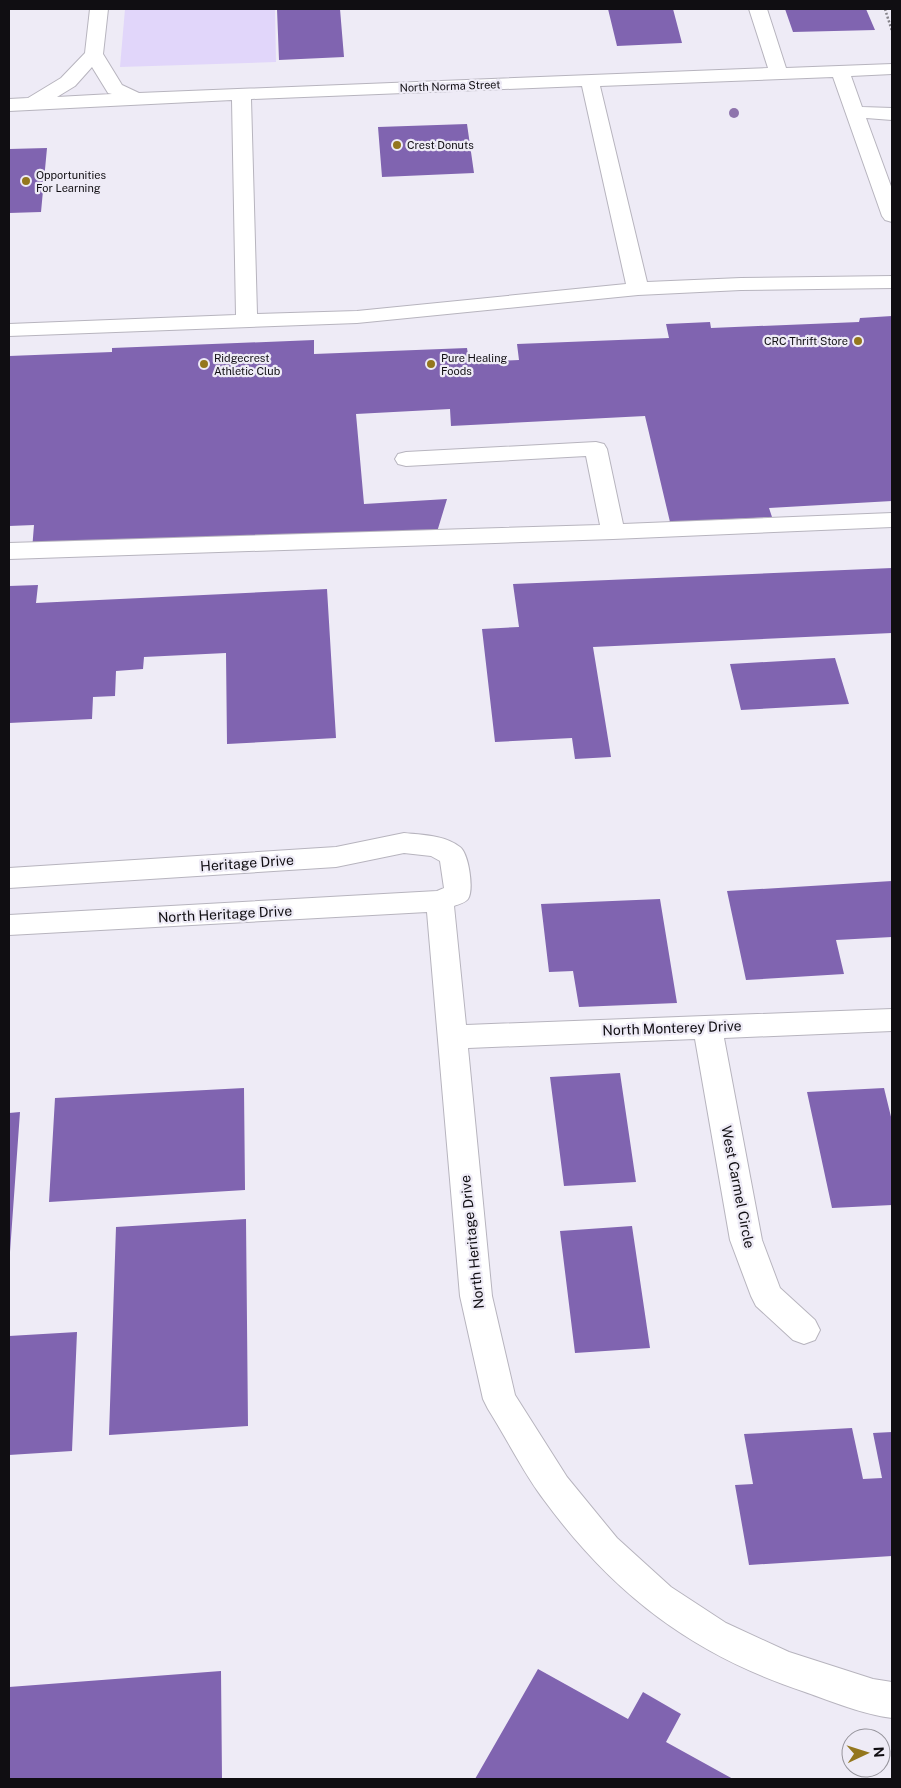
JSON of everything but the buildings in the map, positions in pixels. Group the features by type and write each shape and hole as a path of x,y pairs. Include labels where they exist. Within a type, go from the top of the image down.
{"street":[{"path":"32,104 68,82 94,54 99,9"},
{"path":"758,9 779,74"},
{"path":"94,54 115,89 139,100"},
{"name":"North Norma Street","path":"9,105 241,94 892,69"},
{"path":"840,71 855,112 886,184 892,216"},
{"path":"590,81 638,289"},
{"path":"241,94 247,320"},
{"path":"855,112 892,114"},
{"path":"9,330 357,317 638,289 740,284 892,282"},
{"path":"406,459 596,450 613,532"},
{"path":"9,550 613,532 892,520"},
{"name":"Heritage Drive","path":"9,878 336,857 404,843 436,847 452,855 449,893"},
{"name":"North Heritage Drive","path":"9,925 449,893 452,1037 478,1305 500,1399 556,1488 605,1550 659,1599 713,1635 784,1668 873,1698 892,1700"},
{"name":"North Monterey Drive","path":"452,1037 892,1020"},
{"name":"West Carmel Circle","path":"707,1027 746,1240 767,1296 804,1330"}],"path":[{"path":"885,9 892,32"}],"shaded area":[{"path":"125,9 275,9 276,62 120,67"}],"place":[{"name":"Crest Donuts","path":"397,145"},
{"name":"Opportunities For Learning","path":"26,181"},
{"name":"CRC Thrift Store","path":"858,341"},
{"name":"Ridgecrest Athletic Club","path":"204,364"},
{"name":"Pure Healing Foods","path":"431,364"}]}
